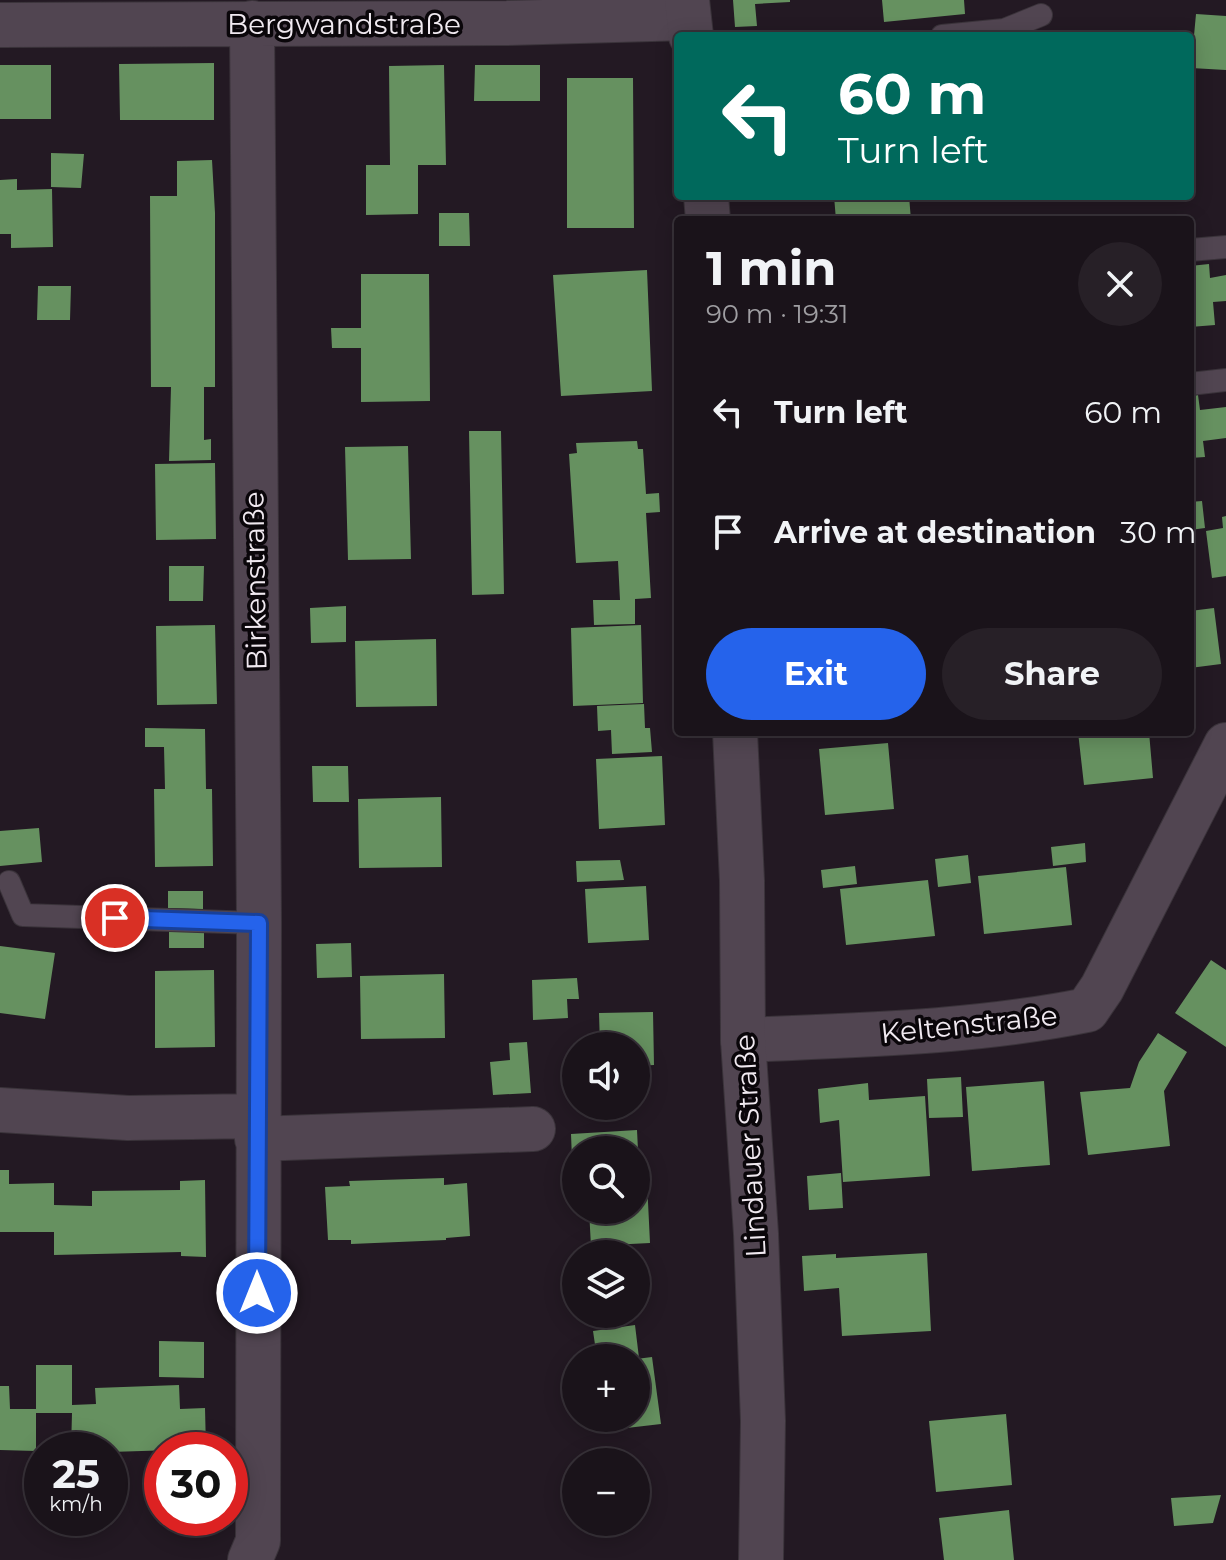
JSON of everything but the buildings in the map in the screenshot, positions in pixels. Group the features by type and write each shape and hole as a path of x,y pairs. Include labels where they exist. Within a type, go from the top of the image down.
{"street":[{"name":"Bergwandstraße","path":"0,25 507,23 689,18"},
{"name":"Birkenstraße","path":"250,1560 258,1541 259,923 252,23"},
{"name":"Lindauer Straße","path":"735,736 742,881 743,1040 763,1405 761,1560"},
{"name":"Keltenstraße","path":"743,1040 866,1035 1045,1018 1087,1010 1102,988 1226,745"},
{"path":"0,1110 257,1127 533,1129"}],"lane":[{"path":"983,32 1004,30 1041,15"},
{"path":"1194,250 1226,247"},
{"path":"1194,384 1226,380"},
{"path":"9,882 23,915 259,923"}],"route":[{"path":"115,918 259,923 257,1293"}]}
